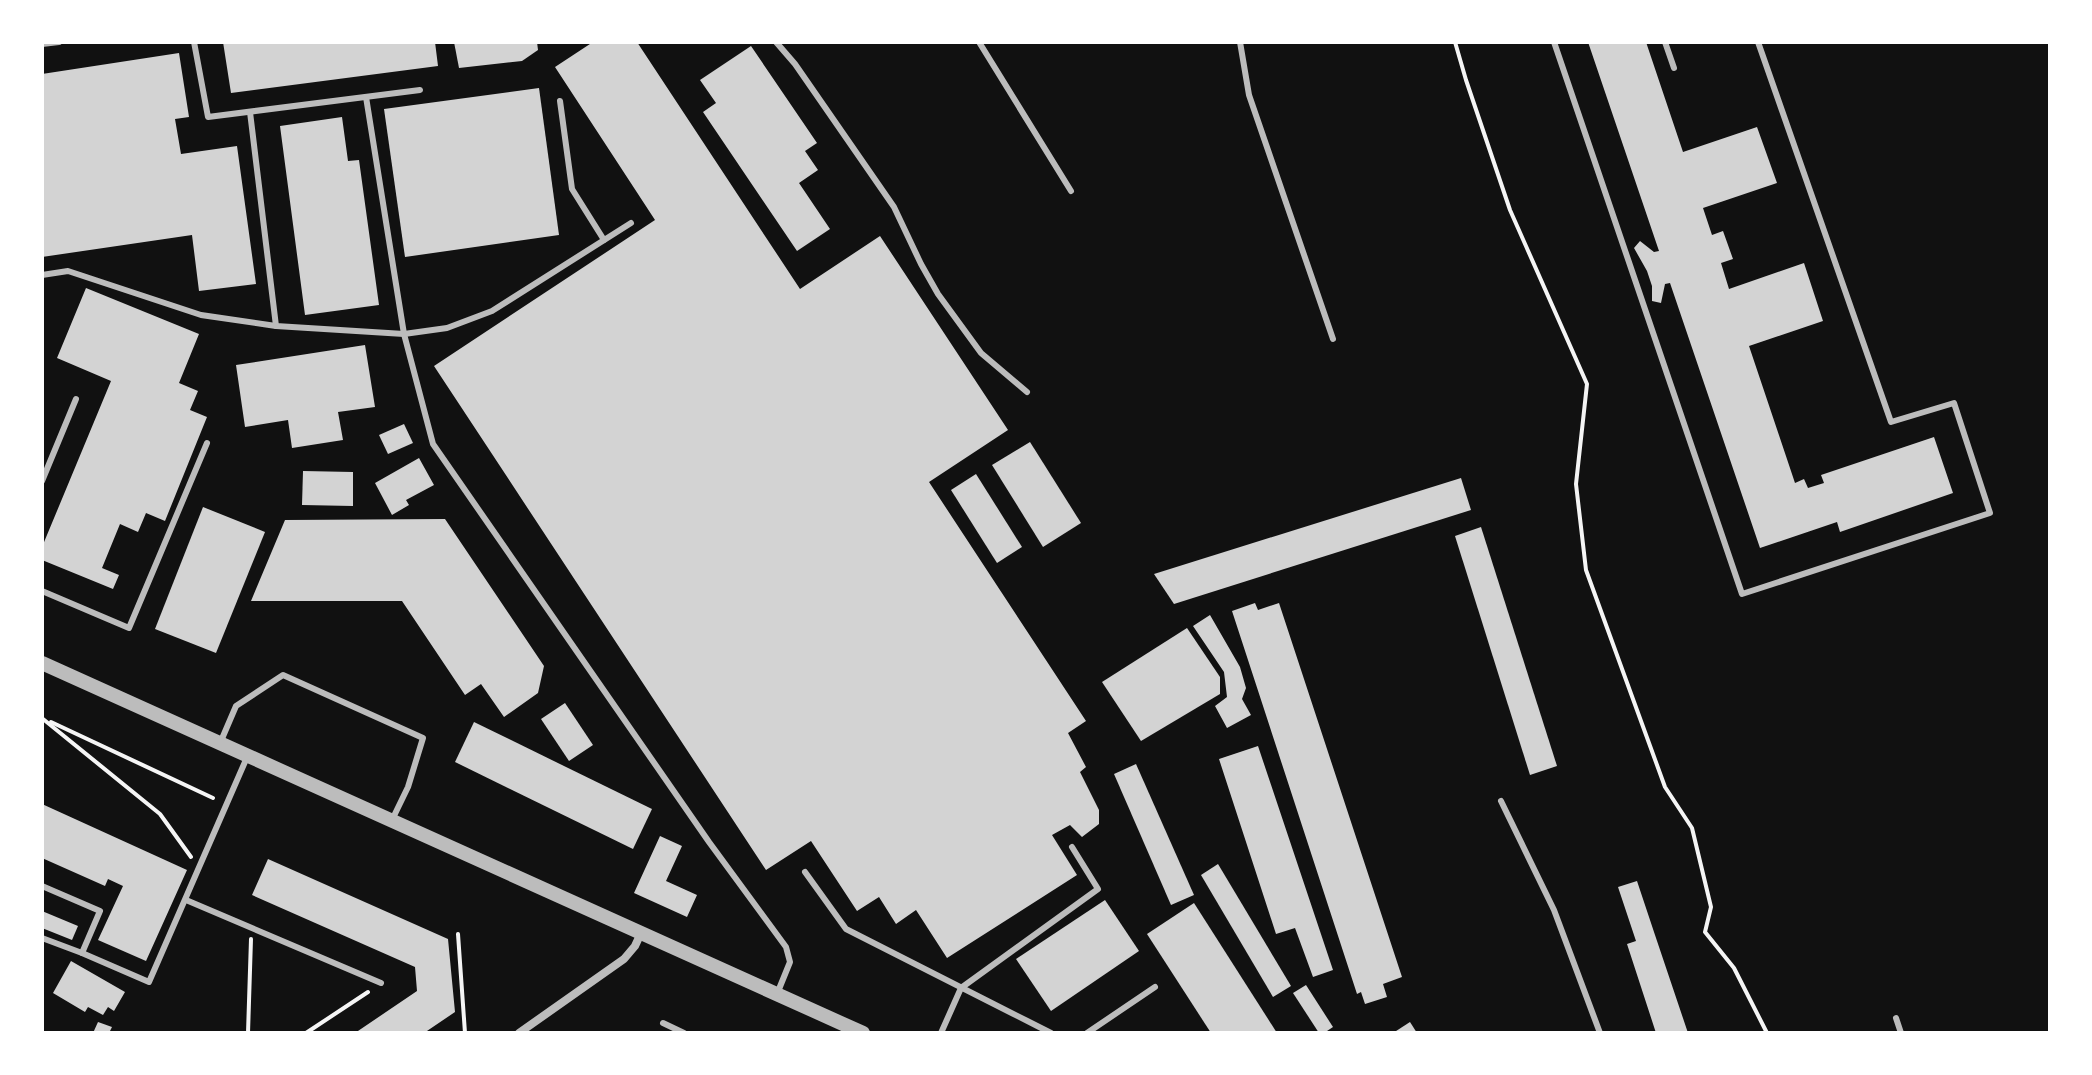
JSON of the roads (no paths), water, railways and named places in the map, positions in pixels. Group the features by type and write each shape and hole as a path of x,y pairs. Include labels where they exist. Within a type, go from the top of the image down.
{"street":[{"path":"42,663 863,1033"},
{"path":"519,1033 624,959 641,933"}],"lane":[{"path":"42,44 59,42"},
{"path":"194,42 208,117 420,90"},
{"path":"776,42 795,64 894,207 938,294 981,353 1027,392"},
{"path":"979,42 1071,191"},
{"path":"1240,42 1249,95 1333,339"},
{"path":"1554,42 1742,594 1990,513 1954,403 1891,422 1758,42"},
{"path":"1665,42 1674,68"},
{"path":"366,97 404,334 433,444 709,842 786,947 790,962 777,994"},
{"path":"560,101 572,189 604,240"},
{"path":"250,112 276,326"},
{"path":"42,275 68,271 201,315 276,326 404,334 447,328 492,311 631,223"},
{"path":"42,481 76,399"},
{"path":"42,591 129,628 207,443"},
{"path":"220,743 236,706 283,675 311,687 423,738 408,787 392,820"},
{"path":"42,938 149,982 248,755"},
{"path":"1501,801 1554,910 1600,1033"},
{"path":"941,1033 961,988 1098,889 1072,847"},
{"path":"805,872 846,929 1051,1033"},
{"path":"42,886 100,911 82,953"},
{"path":"186,900 381,983"},
{"path":"1087,1033 1155,987"},
{"path":"1896,1018 1901,1033"},
{"path":"663,1023 684,1033"}]}
